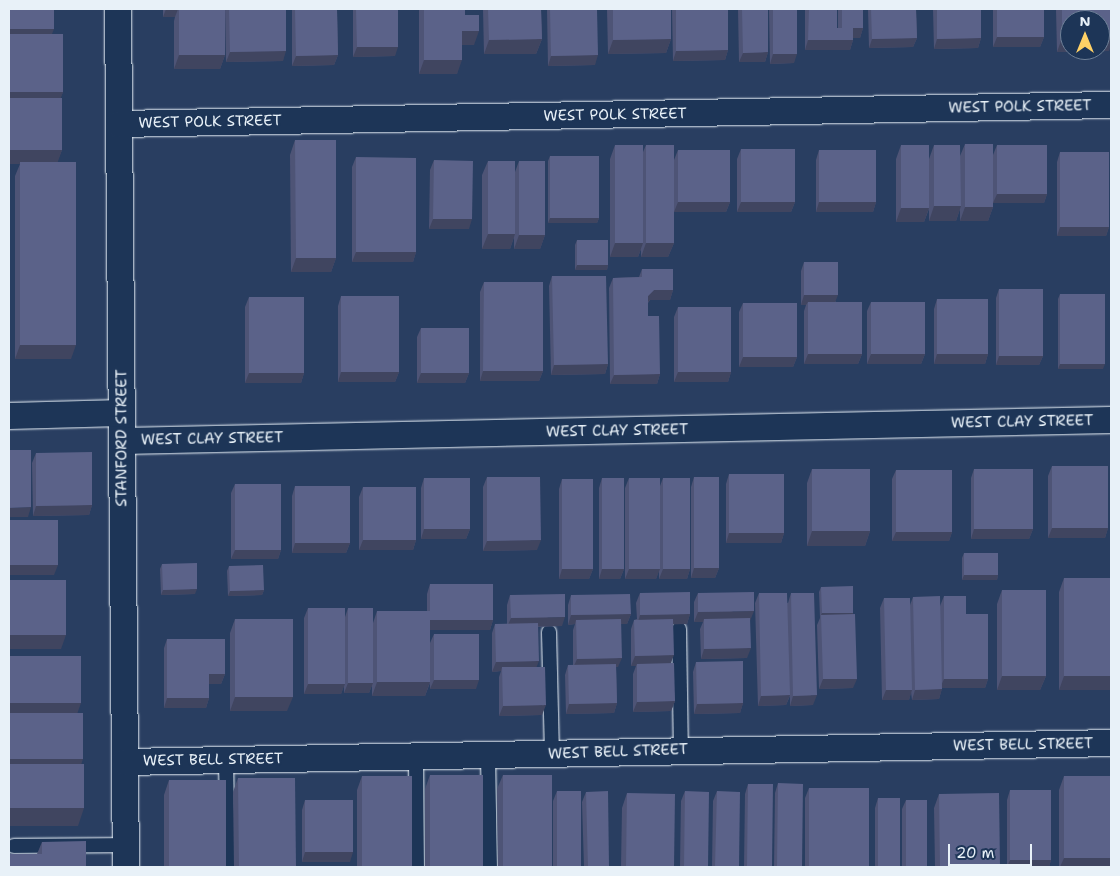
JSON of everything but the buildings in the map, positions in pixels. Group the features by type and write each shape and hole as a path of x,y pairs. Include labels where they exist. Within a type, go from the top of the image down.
{"street":[{"name":"STANFORD STREET","path":"118,9 126,856"},
{"name":"WEST POLK STREET","path":"119,124 1111,106"},
{"path":"9,416 122,413"},
{"name":"WEST CLAY STREET","path":"122,441 1111,420"},
{"name":"WEST BELL STREET","path":"125,762 1111,743"}],"lane":[{"path":"678,629 680,750"},
{"path":"549,632 552,754"},
{"path":"488,755 490,867"},
{"path":"416,757 417,867"},
{"path":"226,760 228,867"},
{"path":"14,846 126,856"}]}
